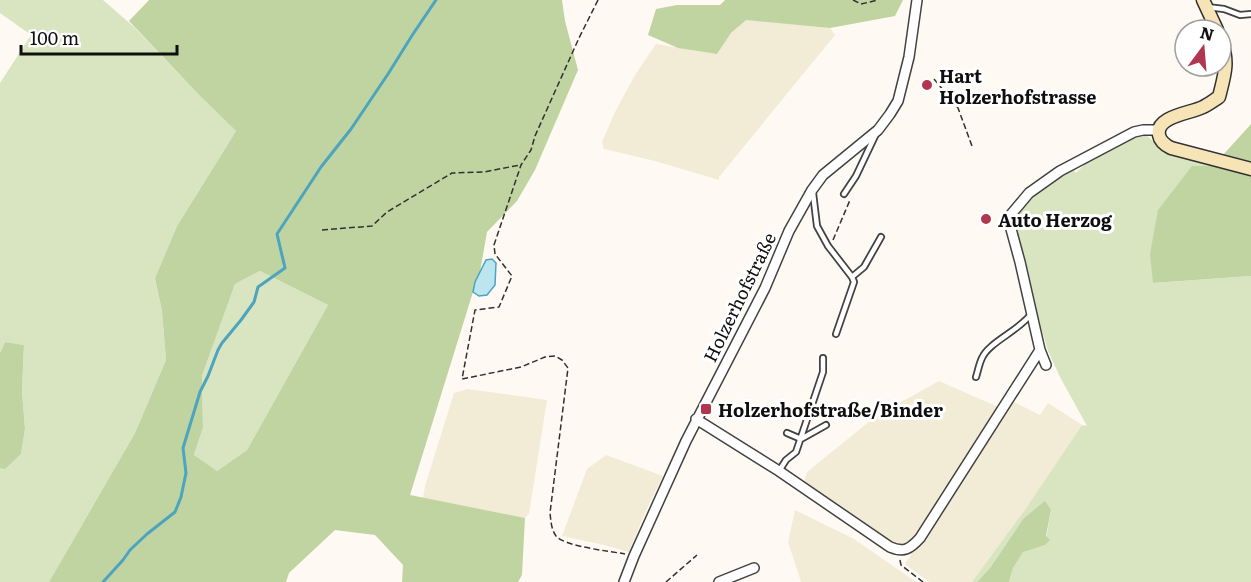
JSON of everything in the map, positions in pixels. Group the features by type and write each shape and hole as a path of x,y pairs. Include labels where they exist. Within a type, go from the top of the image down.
{"main road":[{"path":"1205,3 1212,18"},
{"path":"1223,78 1219,97 1204,107 1169,118 1160,126 1159,135 1162,141 1171,148 1251,169"}],"street":[{"name":"Holzerhofstraße","path":"624,582 696,419 765,288 789,231 812,190 824,175 878,130 898,101 909,57 917,0"},
{"path":"1046,365 1040,350 1008,218 1029,193 1060,171 1134,132 1158,130"},
{"path":"696,419 779,471 898,551 912,546 920,538 1040,350"},
{"path":"719,582 754,568"}],"lane":[{"path":"1205,3 1240,15 1251,14"},
{"path":"844,194 856,176 878,130"},
{"path":"812,190 817,226 829,248 854,282 836,334"},
{"path":"852,277 864,267 880,237"},
{"path":"976,377 986,351 1032,314"},
{"path":"779,471 786,460 796,452 823,372 823,358"},
{"path":"801,439 826,425"},
{"path":"787,433 801,439"}],"path":[{"path":"598,0 535,136 531,150 521,165 494,245 495,254 512,276 499,307 475,310 462,379 521,367 545,357 555,356 562,360 568,368 550,513 551,527 557,537 565,542 634,555"},
{"path":"853,0 861,4 878,0"},
{"path":"934,79 958,108 972,146"},
{"path":"322,230 372,226 387,212 452,173 484,172 521,165"},
{"path":"829,248 850,201 848,188"},
{"path":"898,551 901,565 923,582"},
{"path":"666,582 697,555"}],"shaded area":[{"path":"746,19 830,28 835,35 719,177 719,180 604,149 602,142 615,112 635,75 656,44 717,54 731,33"},
{"path":"939,381 996,406 999,410 915,538 906,545 895,544 804,483 807,472 876,416"},
{"path":"468,389 547,400 529,514 525,518 423,498 454,393"},
{"path":"1012,401 1040,415 1048,403 1082,425 972,582 929,582 905,564"},
{"path":"606,455 663,476 629,552 562,536 587,469"},
{"path":"795,510 854,539 916,582 801,582 788,542"}],"green space":[{"path":"0,0 103,0 134,27 236,131 177,226 155,278 162,311 166,360 135,433 49,582 0,582 0,468 5,468 21,454 25,429 22,391 24,345 5,342 0,353 0,83 31,35 0,13"},
{"path":"149,0 562,0 578,70 535,170 517,201 487,232 480,272 410,495 525,518 522,575 518,582 402,582 403,565 375,535 335,530 289,573 286,582 49,582 135,433 166,360 162,311 155,278 177,226 236,131 129,21","holes":["260,271 328,305 247,450 217,471 194,455 203,428 202,376 235,284"]},
{"path":"725,0 903,0 895,16 830,28 746,20 731,33 717,54 678,48 648,35 656,9 677,5 720,5"},
{"path":"1251,124 1251,276 1153,283 1150,254 1158,210 1192,166 1213,166"},
{"path":"1138,133 1148,137 1165,152 1213,166 1154,283 1251,276 1251,582 1009,582 1013,568 1023,551 1045,545 1051,510 1023,519 990,568 977,582 972,582 1082,425 1087,426 1048,351 1013,224 1016,214 1025,199 1072,166 1076,173 1095,154"},
{"path":"260,271 328,305 247,450 217,471 194,456 203,428 202,376 235,284"},
{"path":"5,342 24,345 22,391 25,429 21,454 5,469 0,468 0,353"},
{"path":"1045,501 1051,510 1046,536 1050,540 1045,545 1023,552 1013,568 1009,582 977,582 990,568 1023,519"}],"water":[{"path":"492,259 496,263 495,285 487,295 479,296 473,292 475,282 486,260"}],"waterway":[{"path":"103,582 130,550 175,512 186,473 183,448 200,392 218,350 254,302 258,287 285,268 277,234 321,167 351,129 436,0"}],"place":[{"name":"Hart Holzerhofstrasse","path":"927,85"},
{"name":"Auto Herzog","path":"986,219"},
{"name":"Holzerhofstraße/Binder","path":"706,409"}]}
